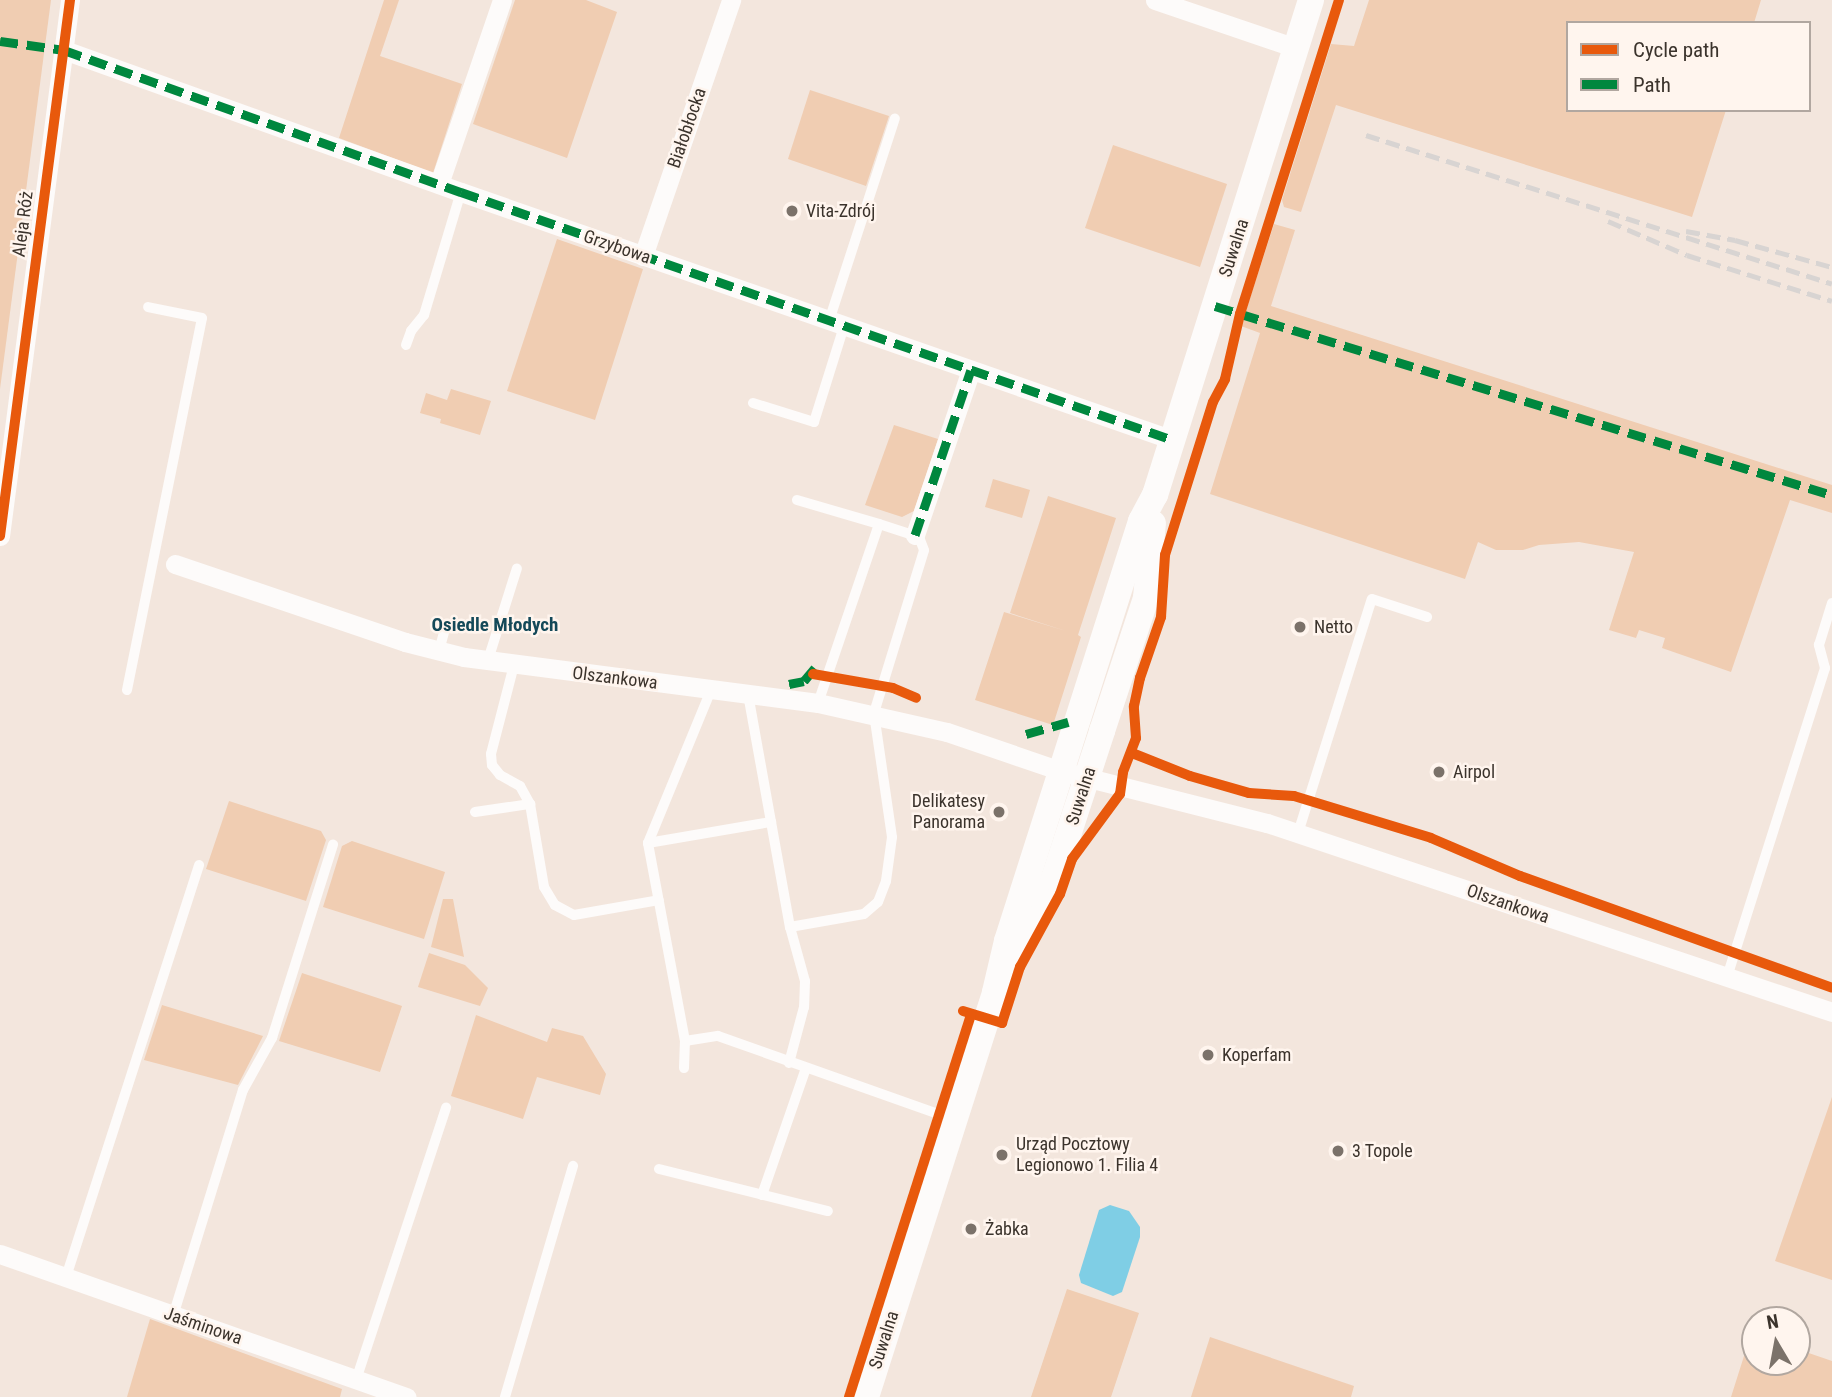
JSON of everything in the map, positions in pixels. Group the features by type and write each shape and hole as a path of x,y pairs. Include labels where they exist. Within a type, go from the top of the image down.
{"street":[{"name":"Aleja Róż","path":"0,536 70,0"},
{"path":"439,184 502,0"},
{"name":"Białobłocka","path":"643,256 731,0"},
{"path":"1155,0 1296,48"},
{"name":"Suwalna","path":"866,1397 1003,964 1007,941 1141,521 1155,495 1173,440 1311,0"},
{"name":"Grzybowa","path":"64,50 461,192 1173,440"},
{"path":"915,535 971,370"},
{"name":"Suwalna","path":"1003,964 1021,945 1043,902 1146,598 1155,495"},
{"name":"Olszankowa","path":"175,564 439,651 514,665 818,703 874,713 947,732 1062,771 1183,800 1298,833 1832,1012"},
{"name":"Jaśminowa","path":"0,1254 407,1397"}],"lane":[{"path":"753,403 814,422 837,323 895,118"},
{"path":"406,345 411,331 424,315 461,192"},
{"path":"127,690 202,318 148,307"},
{"path":"790,927 864,914 878,902 886,881 892,837 874,713 924,550 922,539 915,535 797,500"},
{"path":"818,703 879,524"},
{"path":"153,558 175,564"},
{"path":"488,661 517,568"},
{"path":"1298,833 1372,599 1427,617"},
{"path":"1727,977 1825,668 1819,645 1832,603"},
{"path":"439,651 445,629"},
{"path":"514,665 491,754 492,765 500,775 520,786 530,804 544,887 555,905 573,915 659,901"},
{"path":"684,1068 685,1041 648,843 711,690"},
{"path":"748,694 790,927 806,993 789,1063"},
{"path":"475,813 530,804"},
{"path":"648,843 771,822"},
{"path":"173,1316 243,1090 272,1038 333,844"},
{"path":"66,1278 198,865"},
{"path":"685,1041 718,1036 955,1119"},
{"path":"762,1195 806,1068"},
{"path":"356,1380 446,1108"},
{"path":"505,1397 573,1166"},
{"path":"659,1169 828,1211"}],"shaded area":[{"path":"0,0 51,0 0,389"},
{"path":"384,0 399,0 380,56 462,84 433,173 339,138"},
{"path":"515,0 586,0 617,12 567,158 473,124"},
{"path":"1369,0 1761,0 1755,21 1566,21 1566,112 1725,112 1692,217 1336,105 1301,212 1284,207 1282,200 1331,44 1354,46"},
{"path":"810,90 889,116 866,186 788,159"},
{"path":"1113,145 1227,184 1200,267 1085,228"},
{"path":"1274,224 1295,230 1271,306 1832,485 1832,513 1790,500 1731,672 1662,648 1665,638 1639,630 1636,638 1609,630 1634,552 1579,542 1539,545 1523,550 1496,550 1478,542 1465,579 1210,494 1260,333 1241,326"},
{"path":"557,239 643,269 595,420 507,391"},
{"path":"451,389 491,401 480,435 440,423 441,419 420,413 426,393 447,400"},
{"path":"894,425 938,439 914,511 902,517 865,505"},
{"path":"993,479 1030,490 1022,518 985,507"},
{"path":"1048,496 1116,518 1078,635 1081,637 1053,725 975,700 1004,612 1066,631 1010,613"},
{"path":"229,801 321,831 326,840 306,901 206,869"},
{"path":"352,841 445,872 424,939 323,907 342,846"},
{"path":"443,899 453,899 464,957 431,947"},
{"path":"429,953 465,965 488,988 480,1006 418,987"},
{"path":"302,973 402,1006 380,1072 279,1041"},
{"path":"162,1005 263,1036 238,1085 144,1060"},
{"path":"476,1015 547,1042 552,1028 583,1036 606,1074 600,1095 537,1077 523,1119 451,1096"},
{"path":"1832,1097 1832,1280 1775,1261"},
{"path":"1067,1289 1139,1313 1111,1397 1031,1397"},
{"path":"150,1319 342,1389 340,1397 127,1397"},
{"path":"1210,1337 1354,1386 1351,1397 1191,1397"},
{"path":"1811,1354 1832,1361 1832,1397 1731,1397 1741,1366 1741,1376 1811,1376"}],"water":[{"path":"1110,1205 1129,1211 1140,1227 1140,1237 1122,1292 1113,1296 1081,1283 1079,1275 1099,1210"}],"railway":[{"path":"1366,135 1832,284"},
{"path":"1608,221 1687,255 1832,301"},
{"path":"1686,231 1735,240 1832,267"}],"marked path":[{"path":"0,41 64,50 461,192 1173,440"},
{"path":"1215,306 1832,495"},
{"path":"915,535 971,370"},
{"path":"789,684 804,681 815,668"},
{"path":"1026,734 1068,722"}],"cycle path":[{"path":"0,536 70,0"},
{"path":"963,1011 1002,1023 1020,967 1060,894 1072,859 1120,794 1123,772 1136,738 1134,706 1140,678 1161,617 1165,555 1213,402 1225,379 1240,314 1339,0"},
{"path":"813,674 893,688 916,698"},
{"path":"1132,753 1190,776 1249,793 1294,796 1431,838 1520,876 1832,988"},
{"path":"849,1397 971,1014"}],"place":[{"name":"Vita-Zdrój","path":"792,211"},
{"name":"Netto","path":"1300,627"},
{"name":"Airpol","path":"1439,772"},
{"name":"Delikatesy Panorama","path":"999,812"},
{"name":"Koperfam","path":"1208,1055"},
{"name":"3 Topole","path":"1338,1151"},
{"name":"Urząd Pocztowy Legionowo 1. Filia 4","path":"1002,1155"},
{"name":"Żabka","path":"971,1229"}],"district":[{"name":"Osiedle Młodych","path":"495,625"}]}
